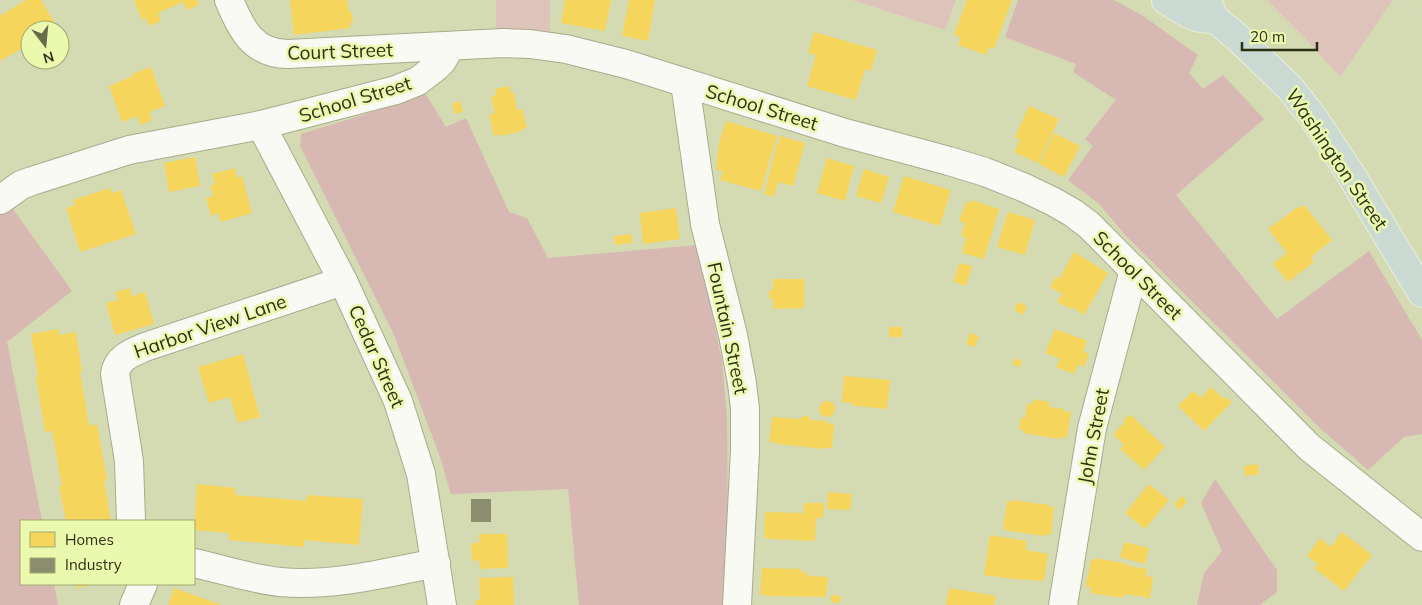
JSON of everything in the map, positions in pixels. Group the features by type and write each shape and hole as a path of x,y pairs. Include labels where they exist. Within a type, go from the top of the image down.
{"highway":[{"name":"Washington Street","path":"1166,0 1193,15 1204,18 1209,9 1294,92 1341,158 1422,293"}],"street":[{"name":"Court Street","path":"229,0 238,20 250,37 260,47 274,53 288,54 448,46"},
{"name":"School Street","path":"0,200 16,188 32,181 129,150 261,125 407,86 418,81 436,67 442,61 448,46 503,43 548,46 626,64 845,133 985,172 1025,188 1066,209 1089,225 1309,447 1422,537"},
{"name":"Fountain Street","path":"685,83 706,224 733,335 745,409 745,452 737,605"},
{"name":"Cedar Street","path":"261,125 343,281 398,401 421,474 442,605"},
{"name":"John Street","path":"1063,605 1092,428 1134,270"},
{"name":"Harbor View Lane","path":"131,520 129,461 115,374 119,363 131,353 145,347 343,281"},
{"path":"195,563 268,580 297,582 343,580 436,563"},
{"path":"134,605 143,585"}],"path":[{"path":"1388,0 1400,7 1422,14"}],"shaded area":[{"path":"496,0 550,0 550,34 496,30"},
{"path":"852,0 956,0 945,30"},
{"path":"1018,0 1114,0 1143,16 1198,55 1189,73 1203,89 1223,75 1264,119 1176,195 1277,319 1369,251 1422,340 1422,434 1404,437 1368,470 1321,429 1127,237 1099,204 1068,180 1093,146 1085,139 1116,100 1073,72 1076,64 1005,37"},
{"path":"1267,0 1393,0 1340,77"},
{"path":"425,93 446,127 466,118 509,212 527,218 548,258 698,245 722,361 727,417 728,521 726,605 579,605 568,489 451,494 440,457 394,335 300,146 301,134 376,111"},
{"path":"7,201 72,291 7,342 42,520 20,520 20,585 54,585 58,605 0,605 0,208"},
{"path":"1215,479 1277,570 1277,592 1260,605 1197,605 1204,573 1222,551 1201,503"}],"building: Homes":[{"path":"26,0 41,0 53,20 20,20 20,50 0,61 0,16"},
{"path":"134,0 197,0 199,5 187,10 183,2 158,13 161,21 149,26 146,18 142,20"},
{"path":"290,0 347,0 349,12 352,12 353,22 350,23 351,28 294,35"},
{"path":"565,0 611,0 605,31 561,23"},
{"path":"629,0 655,0 648,41 622,36"},
{"path":"967,0 1012,0 994,49 989,47 986,55 958,45 961,37 954,35"},
{"path":"814,32 877,50 871,71 865,69 856,100 807,86 816,55 808,53"},
{"path":"151,67 165,106 149,112 152,120 140,125 137,116 122,122 109,86"},
{"path":"509,86 511,93 514,93 517,110 522,109 527,128 522,129 522,131 494,136 489,114 495,113 491,97 496,95 495,89"},
{"path":"460,101 463,112 455,114 452,104"},
{"path":"1029,106 1059,119 1038,163 1014,152 1020,140 1015,137"},
{"path":"726,121 777,136 761,191 720,180 723,171 716,169 719,143"},
{"path":"1054,133 1080,146 1064,177 1039,164"},
{"path":"780,136 805,143 793,186 778,182 774,197 764,194"},
{"path":"195,157 200,186 169,192 164,163"},
{"path":"827,158 854,166 845,201 817,193"},
{"path":"235,168 237,178 242,176 252,213 221,222 218,213 211,216 206,198 213,196 210,186 215,184 212,174"},
{"path":"864,169 889,177 881,203 856,196"},
{"path":"904,176 951,190 940,226 893,212"},
{"path":"110,188 112,193 121,190 136,234 80,252 66,208 75,205 73,200"},
{"path":"972,200 999,209 984,259 962,253 966,237 961,236 965,223 959,221 966,202 971,203"},
{"path":"1304,205 1332,240 1311,257 1314,262 1288,282 1273,264 1287,253 1268,229 1298,207"},
{"path":"676,208 680,239 643,244 640,213"},
{"path":"1008,212 1035,220 1025,255 997,247"},
{"path":"632,234 632,243 615,245 614,236"},
{"path":"1074,252 1108,273 1084,315 1072,307 1071,309 1057,302 1062,294 1050,287 1056,276 1059,279"},
{"path":"959,263 972,266 966,286 953,282"},
{"path":"773,279 804,279 804,308 773,309 773,299 769,299 769,290 773,290"},
{"path":"130,288 132,296 145,292 154,324 115,335 106,303 118,300 115,292"},
{"path":"1018,302 1027,306 1023,315 1014,310"},
{"path":"889,327 902,327 902,337 889,337"},
{"path":"58,329 59,335 76,332 82,372 80,372 89,426 97,424 107,480 104,481 111,520 66,520 59,486 62,486 52,431 45,432 31,334"},
{"path":"1055,329 1087,341 1083,351 1089,354 1084,367 1078,364 1074,374 1056,367 1060,359 1045,353"},
{"path":"970,333 979,336 975,347 966,344"},
{"path":"243,354 260,417 238,423 230,397 209,403 198,367"},
{"path":"1015,358 1022,361 1020,367 1012,364"},
{"path":"844,376 890,380 887,409 857,406 852,405 852,403 842,402"},
{"path":"1211,387 1224,399 1226,397 1232,402 1204,431 1178,406 1193,391 1201,398"},
{"path":"1034,399 1049,402 1049,407 1071,412 1067,438 1059,437 1059,439 1023,433 1023,430 1019,430 1021,417 1025,418 1027,403 1033,404"},
{"path":"827,401 833,403 835,409 833,415 827,417 821,415 819,409 821,403"},
{"path":"1129,415 1165,447 1144,470 1120,449 1124,445 1113,434"},
{"path":"803,416 808,416 811,420 827,421 827,423 834,424 832,448 824,449 769,442 772,417 800,419"},
{"path":"1258,464 1259,474 1245,476 1244,466"},
{"path":"197,484 235,488 235,495 306,501 307,495 363,499 359,545 304,540 304,547 229,540 229,533 195,530"},
{"path":"1149,484 1169,500 1145,529 1125,513"},
{"path":"828,492 852,494 850,510 827,509"},
{"path":"1182,496 1187,502 1180,510 1174,504"},
{"path":"1012,500 1054,507 1051,535 1045,534 1045,536 1003,529 1007,501 1012,502"},
{"path":"804,503 824,503 823,518 816,518 815,541 764,537 765,512 804,513"},
{"path":"1342,532 1372,555 1344,591 1314,568 1318,564 1307,556 1320,538 1331,547"},
{"path":"479,534 507,534 508,568 480,569 479,560 472,561 471,543 479,543"},
{"path":"990,535 1027,541 1026,550 1048,554 1044,580 1021,580 984,575"},
{"path":"1124,542 1149,548 1145,564 1120,557"},
{"path":"1095,558 1147,569 1146,576 1153,577 1150,598 1124,594 1123,598 1090,593 1091,587 1086,587 1087,576 1091,560 1095,560"},
{"path":"762,568 801,569 801,572 807,572 807,576 828,577 826,597 767,596 760,594"},
{"path":"513,577 514,605 476,605 476,600 480,600 479,578"},
{"path":"76,585 94,585 77,588"},
{"path":"174,588 222,605 168,605"},
{"path":"949,588 996,596 994,605 946,605"},
{"path":"831,595 841,596 840,603 831,602"}],"building: Industry":[{"path":"471,499 491,499 491,522 471,522"}]}
